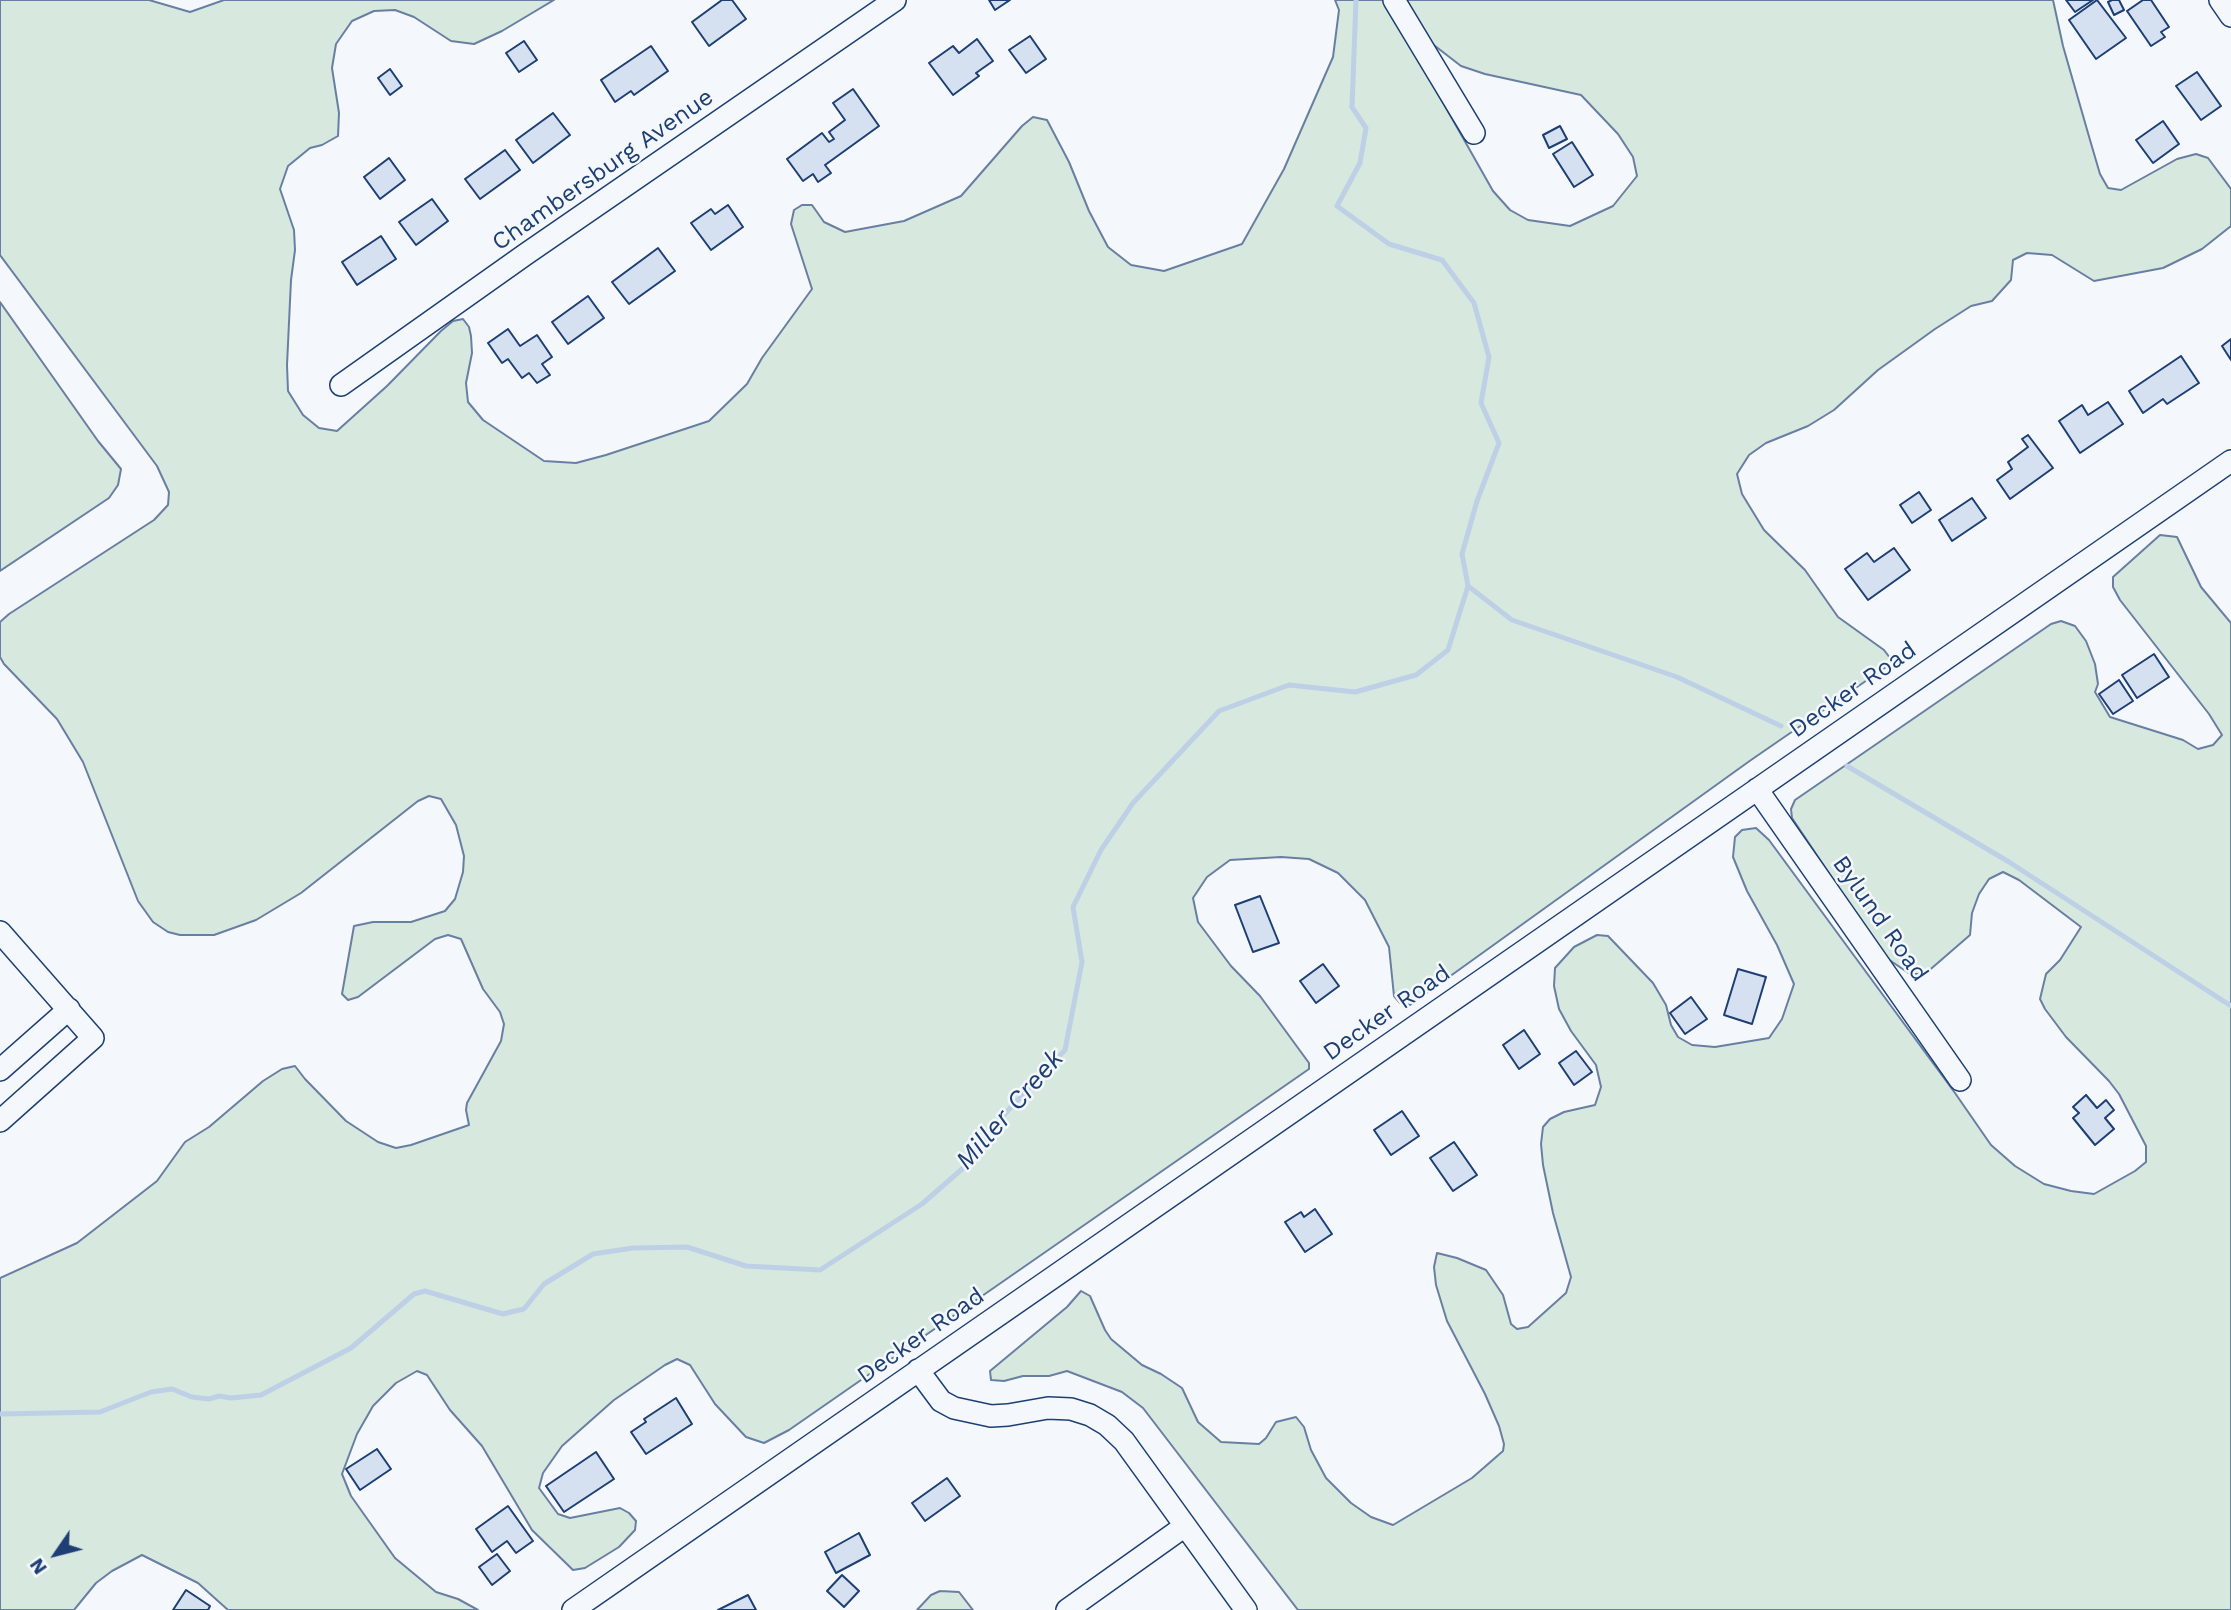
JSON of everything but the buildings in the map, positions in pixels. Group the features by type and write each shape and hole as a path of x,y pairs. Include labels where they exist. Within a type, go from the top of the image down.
{"street":[{"name":"Chambersburg Avenue","path":"341,385 895,0"},
{"path":"1394,0 1474,133"},
{"path":"2220,0 2231,16"},
{"name":"Decker Road","path":"573,1610 2231,460"},
{"name":"Bylund Road","path":"1757,789 1960,1080"},
{"path":"0,932 93,1038 0,1121"},
{"path":"0,1070 69,1009"},
{"path":"918,1370 941,1401 954,1408 991,1416 1048,1408 1071,1409 1107,1424 1124,1441 1246,1610"},
{"path":"1067,1610 1185,1526"}],"shaded area":[{"path":"0,0 149,0 190,12 224,0 554,0 502,31 474,44 451,41 414,17 395,10 374,11 352,21 336,44 332,68 339,113 338,136 310,148 288,166 280,189 294,230 295,250 291,280 288,391 303,415 319,428 337,431 387,386 441,331 453,321 463,319 471,336 472,353 466,383 468,402 483,420 544,461 576,463 709,421 747,384 762,358 812,289 791,224 794,210 802,205 812,205 824,222 845,232 904,221 961,196 1033,117 1047,120 1108,247 1131,265 1164,271 1242,244 1284,169 1333,57 1339,10 1335,0 1385,0 1493,191 1510,210 1528,220 1570,226 1613,206 1637,176 1633,157 1618,134 1581,95 1485,74 1461,66 1426,39 1403,0 2053,0 2090,140 2100,174 2108,188 2121,190 2177,159 2196,154 2208,158 2231,189 2231,226 2202,249 2163,268 2094,281 2052,255 2027,253 2013,260 2011,280 1992,301 1971,306 1935,329 1878,370 1834,410 1808,426 1766,443 1749,455 1737,474 1742,494 1764,530 1805,570 1838,617 1884,650 1890,658 1889,665 1751,760 1410,1005 1400,1003 1394,996 1389,947 1365,900 1338,873 1309,859 1281,857 1230,860 1207,877 1193,898 1198,922 1231,966 1260,996 1309,1063 1309,1069 789,1430 764,1443 746,1437 715,1404 690,1365 677,1359 614,1400 562,1446 543,1473 539,1488 558,1514 570,1518 620,1508 629,1513 636,1521 635,1530 619,1547 585,1568 573,1570 532,1530 482,1446 450,1410 427,1375 417,1371 396,1383 373,1406 357,1434 342,1474 351,1496 395,1558 436,1592 458,1599 478,1610 228,1610 198,1583 142,1555 96,1583 74,1610 0,1610 0,1278 77,1243 157,1181 185,1142 209,1127 263,1081 282,1069 295,1066 346,1121 378,1142 396,1148 469,1125 467,1103 501,1041 504,1024 500,1012 483,989 461,939 448,935 435,939 358,997 348,1000 342,994 354,926 373,922 411,922 445,911 455,899 463,872 464,856 456,825 441,799 429,796 418,801 301,893 256,920 214,935 180,935 168,932 153,922 138,901 83,762 57,719 0,657 0,622 154,520 168,505 169,492 157,466 0,255"},
{"path":"0,302 98,441 121,469 118,485 109,498 0,571"},
{"path":"2160,535 2177,537 2201,587 2231,623 2231,1610 1298,1610 1143,1408 1122,1392 1067,1371 1049,1376 991,1380 990,1371 1067,1307 1081,1291 1090,1296 1111,1339 1142,1365 1182,1388 1198,1422 1221,1442 1259,1444 1276,1422 1296,1417 1304,1427 1311,1450 1326,1478 1351,1503 1371,1517 1393,1525 1472,1478 1503,1451 1504,1444 1485,1394 1447,1321 1436,1285 1434,1267 1437,1253 1486,1270 1503,1295 1511,1324 1517,1329 1528,1327 1566,1293 1571,1277 1543,1165 1543,1127 1550,1119 1564,1112 1595,1105 1601,1087 1596,1065 1571,1031 1559,1009 1554,986 1555,968 1574,947 1597,935 1608,936 1653,983 1666,1005 1671,1025 1678,1037 1692,1045 1715,1047 1769,1038 1782,1019 1794,984 1777,945 1747,891 1733,857 1735,837 1742,830 1756,828 1769,840 1991,1145 2015,1166 2044,1184 2094,1194 2135,1171 2146,1162 2146,1146 2119,1094 2066,1037 2040,999 2046,974 2060,960 2081,927 2019,880 2003,872 1989,879 1979,894 1972,913 1970,935 1925,974 1910,974 1885,957 1792,818 1791,809 1795,800 2051,624 2061,621 2075,626 2086,641 2095,664 2098,684 2095,692 2110,717 2183,740 2198,749 2213,745 2222,735 2209,714 2120,600 2113,587 2113,577"},
{"path":"940,1591 959,1592 973,1610 917,1610 931,1595"}],"waterway":[{"name":"Miller Creek","path":"0,1414 100,1412 151,1392 172,1389 192,1397 209,1399 219,1396 231,1398 261,1395 351,1348 414,1294 425,1291 503,1314 524,1309 544,1284 593,1254 633,1248 687,1247 746,1266 820,1270 922,1204 969,1163 998,1121 1065,1050 1082,962 1073,907 1101,850 1133,803 1219,711 1289,685 1355,692 1416,675 1448,650 1468,586 1462,554 1477,501 1499,443 1481,403 1489,357 1474,303 1442,260 1389,244 1337,206 1360,163 1366,128 1352,107 1356,0"},
{"path":"1468,586 1512,620 1677,677 1781,726"},
{"path":"1847,766 2009,862 2231,1006"}]}
